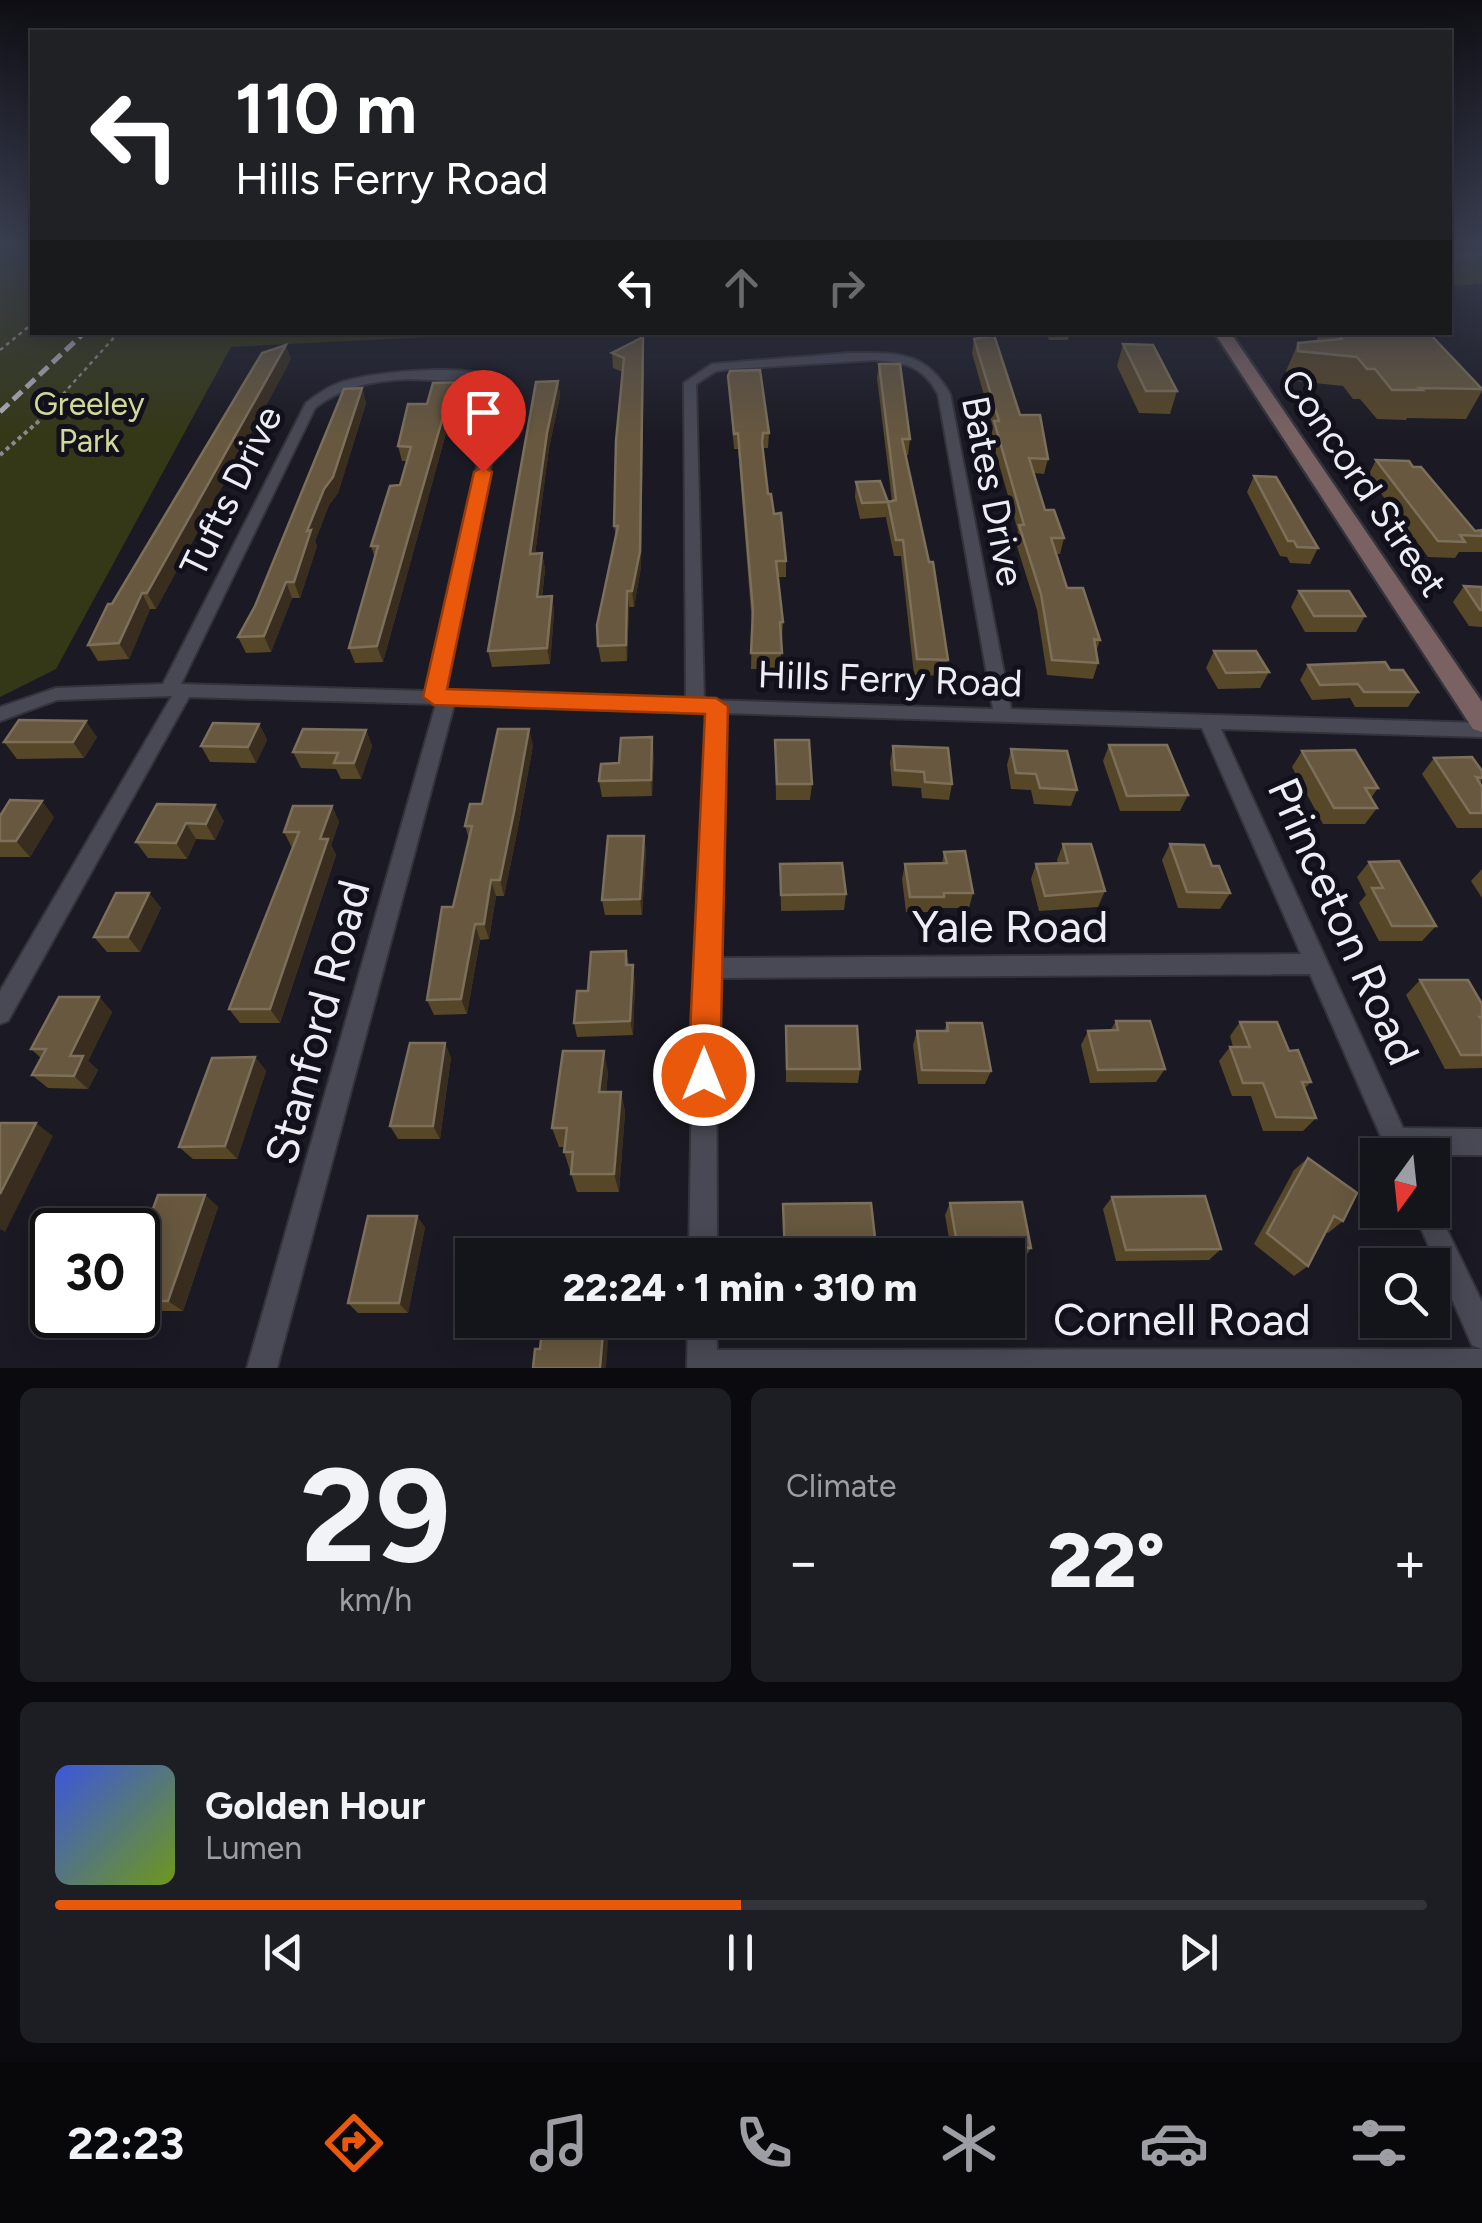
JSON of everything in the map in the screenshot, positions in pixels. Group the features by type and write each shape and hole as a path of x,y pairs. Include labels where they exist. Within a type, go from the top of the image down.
{"main road":[{"name":"Concord Street","path":"1224,335 1482,722"}],"street":[{"name":"Bates Drive","path":"706,706 690,384 712,368 730,365 874,358 911,361 935,376 944,394 1003,714"},
{"name":"Tufts Drive","path":"0,1012 177,690 310,406 336,388 355,383 470,376 487,379 497,387 499,397 441,697"},
{"name":"Hills Ferry Road","path":"0,714 56,694 177,690 1482,730"},
{"name":"Stanford Road","path":"262,1368 441,697"},
{"path":"703,1238 706,706"},
{"name":"Princeton Road","path":"1208,722 1394,1138"},
{"name":"Yale Road","path":"705,968 1316,964"},
{"path":"1450,1144 1482,1142"},
{"path":"1434,1228 1482,1335"},
{"path":"702,1338 702,1367"},
{"name":"Cornell Road","path":"702,1367 1482,1364"}],"path":[{"path":"0,350 30,326"},
{"path":"0,455 39,421 117,335"}],"green space":[{"name":"Greeley Park","path":"0,309 30,309 30,335 471,335 231,347 56,669 0,697"}],"building":[{"path":"994,335 1020,415 1040,415 1048,459 1029,458 1045,510 1054,510 1064,538 1051,538 1067,588 1083,588 1100,640 1094,639 1098,663 1052,660 1041,594 1019,525 1024,525 994,421 999,421 974,339"},
{"path":"1339,335 1431,335 1482,389 1392,390 1375,369 1367,369 1357,357 1298,351 1298,343 1342,339"},
{"path":"643,337 640,551 632,591 627,591 626,645 598,646 597,625 618,526 614,526 616,441 624,358 612,353"},
{"path":"1123,344 1153,345 1177,391 1146,391"},
{"path":"286,345 147,593 142,593 119,643 88,645 108,604 112,604 262,353"},
{"path":"879,364 900,364 910,439 902,439 929,562 933,562 948,660 917,659 903,540 896,540 888,502 896,500"},
{"path":"760,370 769,433 763,433 762,443 768,494 774,514 781,513 786,561 776,561 783,622 782,653 751,653 753,611 738,433 734,434 728,376 730,371"},
{"path":"558,381 530,554 542,553 537,597 552,596 547,648 488,651 536,382"},
{"path":"474,382 449,396 377,646 349,648 378,546 371,546 390,486 400,485 411,447 398,446 408,404 427,404 433,383"},
{"path":"362,388 333,477 307,531 311,530 294,582 286,582 264,636 238,637 255,606 344,389"},
{"path":"1376,460 1409,461 1413,467 1421,467 1475,531 1482,530 1482,536 1460,535 1465,542 1438,541"},
{"path":"1254,476 1276,477 1318,548 1297,547 1294,541 1288,541"},
{"path":"880,481 888,502 862,503 856,482"},
{"path":"1464,586 1482,587 1482,610 1480,610"},
{"path":"1299,591 1349,591 1365,616 1314,616"},
{"path":"1214,651 1256,651 1269,672 1226,673"},
{"path":"1385,662 1390,670 1403,670 1418,692 1364,692 1358,684 1320,685 1308,665"},
{"path":"19,720 86,721 73,742 4,742"},
{"path":"213,723 259,724 248,747 201,746"},
{"path":"303,729 366,730 354,763 334,763 338,753 293,752"},
{"path":"498,729 529,729 500,880 491,880 484,924 475,924 461,999 427,1000 442,907 453,907 472,826 465,826 470,804 482,804"},
{"path":"652,737 651,780 599,781 601,764 619,763 621,738"},
{"path":"775,740 809,740 812,784 777,784"},
{"path":"1109,745 1167,745 1188,795 1127,796"},
{"path":"893,746 948,748 952,784 925,782 924,772 895,770"},
{"path":"1011,749 1067,751 1077,790 1040,788 1036,774 1016,773"},
{"path":"1355,750 1378,788 1365,788 1377,808 1334,808 1302,751"},
{"path":"1472,757 1482,771 1482,778 1476,777 1482,787 1482,813 1470,813 1434,758"},
{"path":"10,800 42,801 16,841 0,841 0,816"},
{"path":"157,804 215,805 206,824 186,823 176,843 136,842"},
{"path":"293,806 332,806 320,839 328,839 270,1009 229,1009 299,832 284,832"},
{"path":"608,836 644,836 640,899 602,900"},
{"path":"1063,844 1091,844 1105,891 1045,896 1036,864 1068,863"},
{"path":"1170,844 1204,845 1212,866 1219,866 1230,893 1187,892"},
{"path":"965,851 973,893 910,897 905,864 947,863 944,852"},
{"path":"1399,861 1436,926 1392,926 1372,888 1383,888 1369,862"},
{"path":"842,863 846,894 781,895 780,864"},
{"path":"116,893 149,893 128,937 94,937"},
{"path":"626,951 626,965 633,965 630,1021 574,1023 577,991 588,991 591,952"},
{"path":"1420,980 1468,980 1482,1004 1482,1055 1461,1055"},
{"path":"59,997 99,997 70,1056 83,1056 74,1076 32,1075 46,1049 31,1049"},
{"path":"1116,1021 1150,1021 1165,1069 1098,1070 1088,1031 1118,1030"},
{"path":"1240,1022 1277,1022 1289,1051 1298,1050 1311,1082 1302,1082 1316,1118 1276,1117 1263,1083 1243,1083 1230,1047 1250,1047"},
{"path":"947,1023 982,1023 991,1071 922,1070 917,1031 948,1031"},
{"path":"786,1026 857,1026 860,1069 787,1069"},
{"path":"410,1043 445,1043 433,1126 390,1126"},
{"path":"563,1051 604,1051 599,1092 621,1092 614,1174 571,1174 573,1152 564,1152 567,1128 552,1128"},
{"path":"255,1057 225,1146 179,1147 212,1058"},
{"path":"0,1123 36,1123 0,1194"},
{"path":"1308,1158 1357,1193 1343,1221 1334,1216 1308,1266 1267,1233"},
{"path":"158,1195 205,1195 168,1301 160,1301 160,1208 153,1208"},
{"path":"1205,1196 1221,1249 1126,1250 1112,1197"},
{"path":"1022,1202 1031,1248 1025,1248 1025,1238 956,1238 950,1203"},
{"path":"871,1203 875,1238 784,1238 783,1204"},
{"path":"368,1216 417,1216 399,1303 348,1303"},
{"path":"541,1338 602,1338 600,1368 533,1368 535,1349 540,1349"}],"railway":[{"path":"0,412 82,335"}],"route":[{"path":"483,472 434,697 716,706 704,1075"}]}
